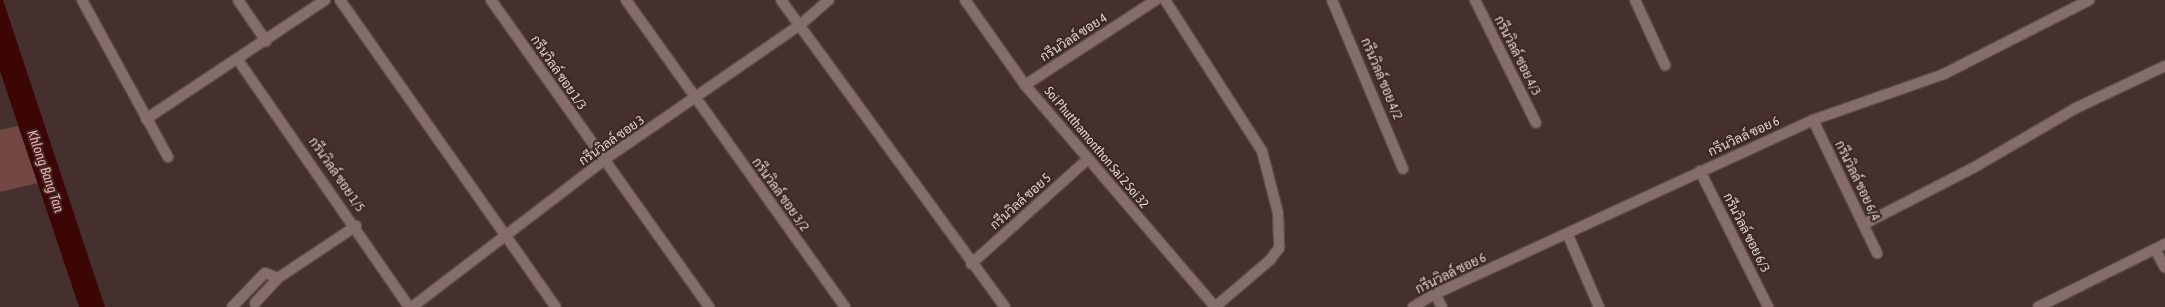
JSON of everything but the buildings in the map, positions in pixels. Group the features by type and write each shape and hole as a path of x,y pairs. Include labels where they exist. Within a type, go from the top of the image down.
{"street":[{"path":"82,0 168,157"},
{"path":"238,0 266,41"},
{"path":"146,119 238,60 325,0"},
{"path":"340,0 556,307"},
{"name":"กรีนวิลล์ ซอย 1/3","path":"491,0 604,160"},
{"name":"กรีนวิลล์ ซอย 3/2","path":"626,0 694,99 845,307"},
{"path":"781,0 971,264 1005,307"},
{"name":"กรีนวิลล์ ซอย 3","path":"412,307 506,238 604,160 800,25 829,0"},
{"name":"Soi Phutthamonthon Sai 2 Soi 32","path":"965,0 1025,85 1087,160 1215,307"},
{"name":"กรีนวิลล์ ซอย 4","path":"1025,85 1156,0"},
{"path":"1165,0 1262,151 1278,213 1278,248 1270,260 1215,307"},
{"name":"กรีนวิลล์ ซอย 4/2","path":"1332,0 1403,169"},
{"name":"กรีนวิลล์ ซอย 4/3","path":"1475,0 1536,123"},
{"path":"1635,0 1665,65"},
{"name":"กรีนวิลล์ ซอย 6","path":"1413,307 1435,294 1568,235 1813,120 1932,79 2089,0"},
{"name":"กรีนวิลล์ ซอย 1/5","path":"238,60 356,226 409,307"},
{"path":"1864,224 1973,168 2076,108 2165,66"},
{"name":"กรีนวิลล์ ซอย 6/4","path":"1813,120 1877,253"},
{"path":"604,160 709,307"},
{"name":"กรีนวิลล์ ซอย 5","path":"971,264 1087,160"},
{"name":"กรีนวิลล์ ซอย 6/3","path":"1700,172 1768,307"},
{"path":"255,303 278,278 356,226"},
{"path":"1568,235 1599,307"},
{"path":"2038,307 2165,244"},
{"path":"2155,249 2165,268"},
{"path":"232,307 265,273 278,278"},
{"path":"1435,294 1442,307"}],"shaded area":[{"path":"18,126 38,183 0,192 0,130"}],"water":[{"name":"Khlong Bang Tan","path":"0,0 3,0 105,307 79,307 0,71"}]}
